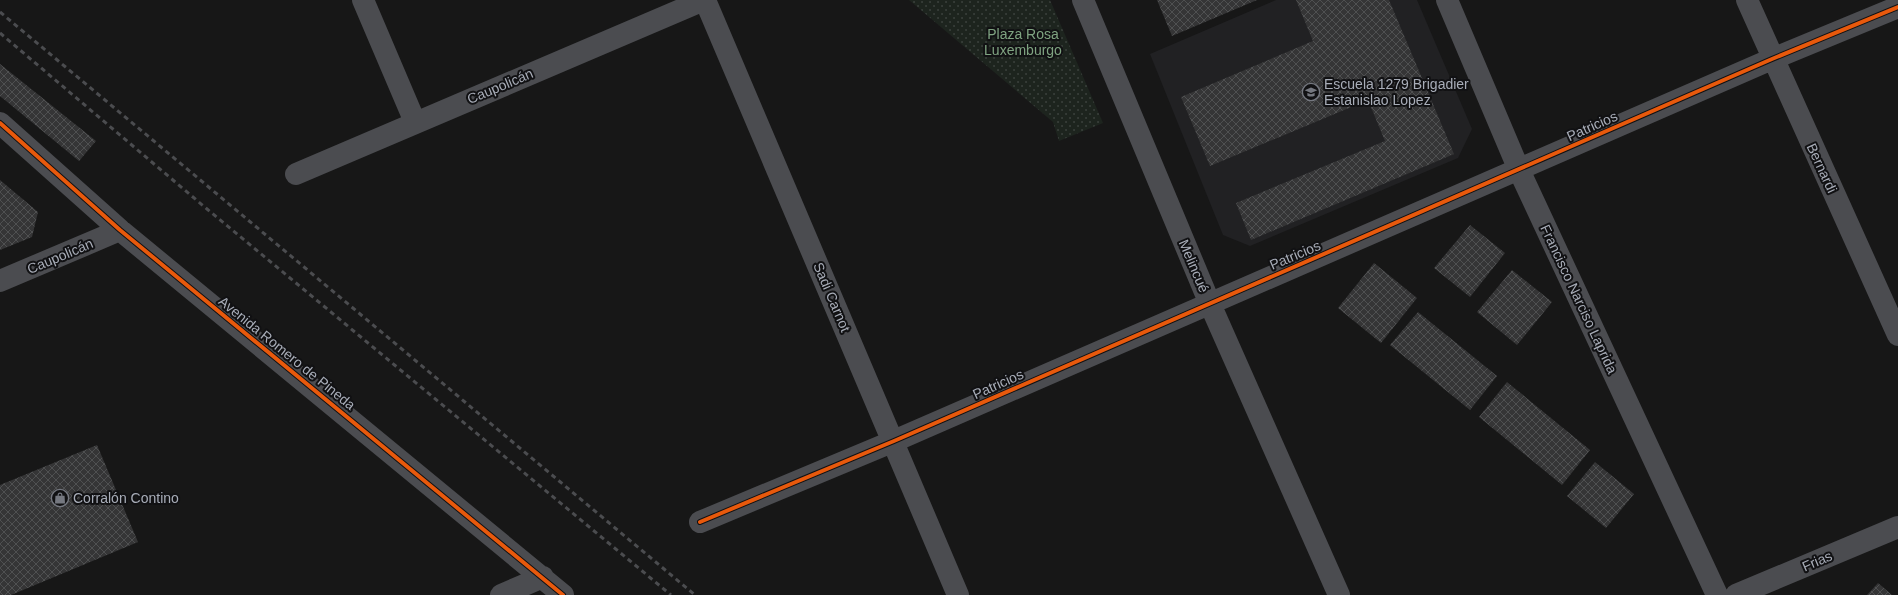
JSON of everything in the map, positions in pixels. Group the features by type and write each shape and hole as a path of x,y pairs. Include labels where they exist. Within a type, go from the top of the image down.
{"street":[{"path":"363,0 416,122"},
{"name":"Caupolicán","path":"296,174 705,0"},
{"name":"Sadi Carnot","path":"705,0 894,441 958,595"},
{"name":"Melincué","path":"1083,0 1210,304 1339,595"},
{"name":"Francisco Narciso Laprida","path":"1447,0 1519,170 1717,595"},
{"name":"Bernardi","path":"1746,0 1898,335"},
{"name":"Patricios","path":"700,522 894,441 1772,59 1898,7"},
{"name":"Avenida Romero de Pineda","path":"0,123 120,230 563,595"},
{"name":"Caupolicán","path":"0,281 120,230"},
{"name":"Frias","path":"1736,595 1898,527"},
{"path":"501,595 543,578"}],"shaded area":[{"name":"Escuela 1279 Brigadier Estanislao Lopez","path":"1276,0 1417,0 1472,129 1458,158 1250,246 1223,235 1150,54"}],"green space":[{"name":"Plaza Rosa Luxemburgo","path":"909,0 1050,0 1103,123 1059,141 1053,122"}],"building":[{"path":"1157,0 1257,0 1172,36"},
{"path":"1296,0 1389,0 1454,154 1251,240 1236,203 1385,141 1368,100 1210,166 1181,97 1313,41"},
{"path":"0,64 96,141 79,161 0,96"},
{"path":"0,180 38,212 32,237 0,250"},
{"path":"1470,225 1505,253 1470,297 1434,268"},
{"path":"1374,263 1417,298 1381,343 1338,308"},
{"path":"1512,270 1552,302 1517,345 1477,312"},
{"path":"1418,312 1497,376 1470,410 1390,345"},
{"path":"1507,382 1590,450 1562,485 1479,417"},
{"name":"Corralón Contino","path":"97,445 138,542 11,595 0,595 0,485"},
{"path":"1595,462 1634,494 1606,528 1567,496"},
{"path":"1878,583 1892,595 1867,595"}],"railway":[{"path":"0,12 695,595"},
{"path":"0,33 207,209 671,595"}],"cycle path":[{"path":"700,522 894,441 1772,59 1898,7"},
{"path":"0,123 120,230 563,595"}],"place":[{"name":"Escuela 1279 Brigadier Estanislao Lopez","path":"1311,92"},
{"name":"Corralón Contino","path":"60,498"}]}
